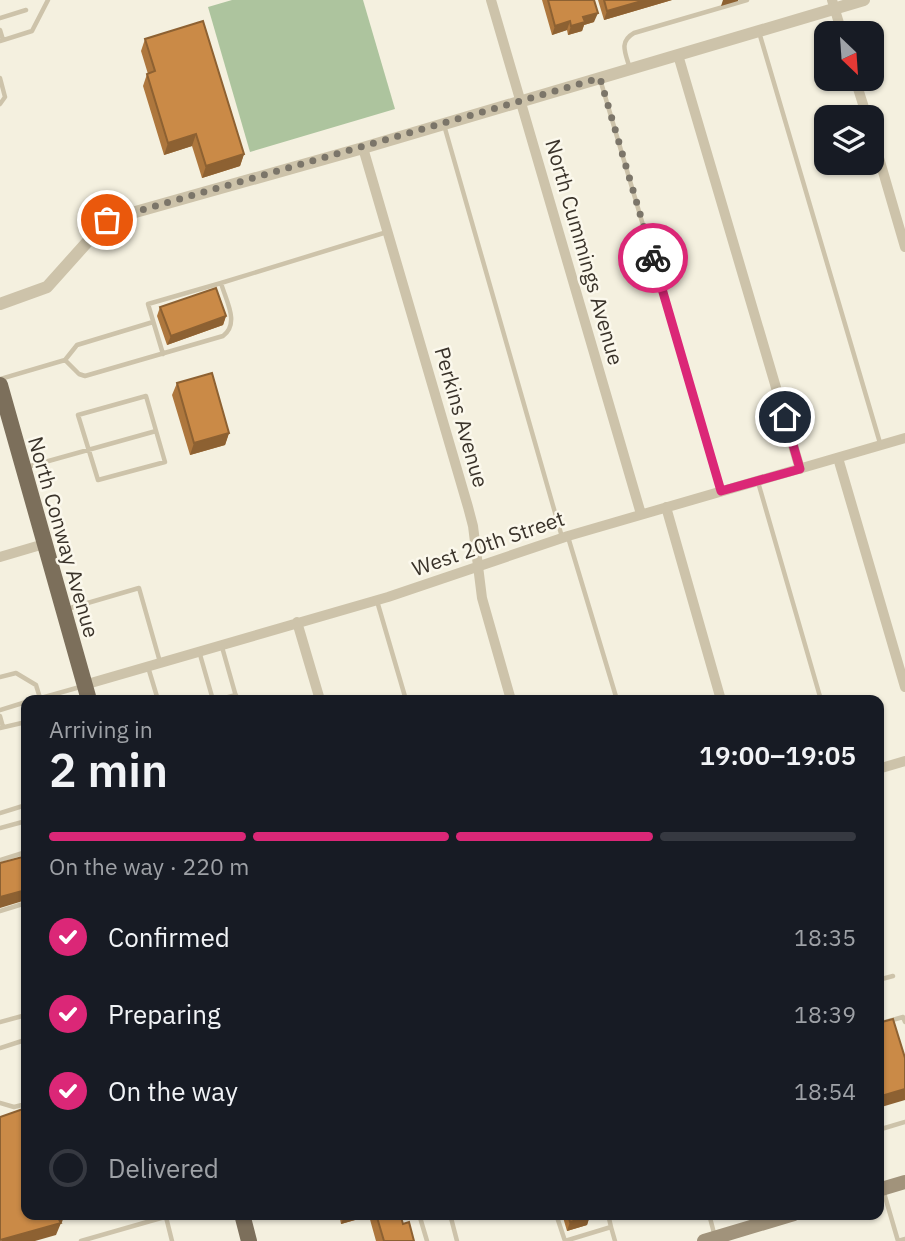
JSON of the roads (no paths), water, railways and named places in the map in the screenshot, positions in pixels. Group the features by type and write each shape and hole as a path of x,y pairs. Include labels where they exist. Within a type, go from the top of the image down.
{"main road":[{"name":"North Conway Avenue","path":"0,385 86,693"},
{"path":"884,1188 905,1182"},
{"path":"244,1220 249,1241"},
{"path":"709,1239 774,1220"}],"street":[{"name":"North Cummings Avenue","path":"491,0 641,514"},
{"path":"0,304 47,287 107,220 678,55 758,31 833,4 864,0"},
{"path":"833,4 838,21"},
{"path":"678,55 800,469"},
{"name":"Perkins Avenue","path":"363,148 473,526 487,618 510,695"},
{"path":"884,175 905,247"},
{"name":"West 20th Street","path":"86,693 160,663 376,600 641,514 905,438"},
{"path":"838,458 905,687"},
{"path":"666,507 720,695"},
{"path":"0,557 44,544"},
{"path":"298,622 319,695"},
{"path":"884,767 905,761"}],"lane":[{"path":"0,30 1,41 32,31 48,0"},
{"path":"630,69 623,45 626,37 747,0"},
{"path":"0,18 26,10"},
{"path":"758,31 881,445"},
{"path":"0,78 5,97 0,104"},
{"path":"600,78 721,491"},
{"path":"444,124 565,537 615,695"},
{"path":"163,354 148,304 388,232"},
{"path":"65,360 79,374 85,376 223,336 230,331 233,323 221,283"},
{"path":"0,379 65,360 77,345 153,322"},
{"path":"146,396 156,431 165,462 98,480 78,415 146,396"},
{"path":"23,468 156,431"},
{"path":"757,481 820,695"},
{"path":"62,610 139,588 160,663"},
{"path":"376,600 404,695"},
{"path":"222,645 235,695"},
{"path":"199,652 213,695"},
{"path":"148,667 156,695"},
{"path":"0,677 16,673 36,685 37,695"},
{"path":"0,710 21,704"},
{"path":"0,716 2,727 21,723"},
{"path":"0,813 21,807"},
{"path":"0,828 21,822"},
{"path":"0,860 21,854"},
{"path":"0,911 21,905"},
{"path":"884,978 893,976"},
{"path":"0,1022 21,1016"},
{"path":"884,1022 903,1017 905,1022"},
{"path":"0,1048 21,1041"},
{"path":"0,1103 15,1107 21,1105"},
{"path":"884,1128 905,1122"},
{"path":"884,1198 898,1241 905,1238"},
{"path":"81,1241 155,1220"},
{"path":"167,1220 173,1241"},
{"path":"421,1220 427,1241"},
{"path":"452,1220 457,1241"},
{"path":"558,1220 565,1241 611,1227"},
{"path":"609,1220 615,1241"},
{"path":"709,1220 709,1239"}]}
